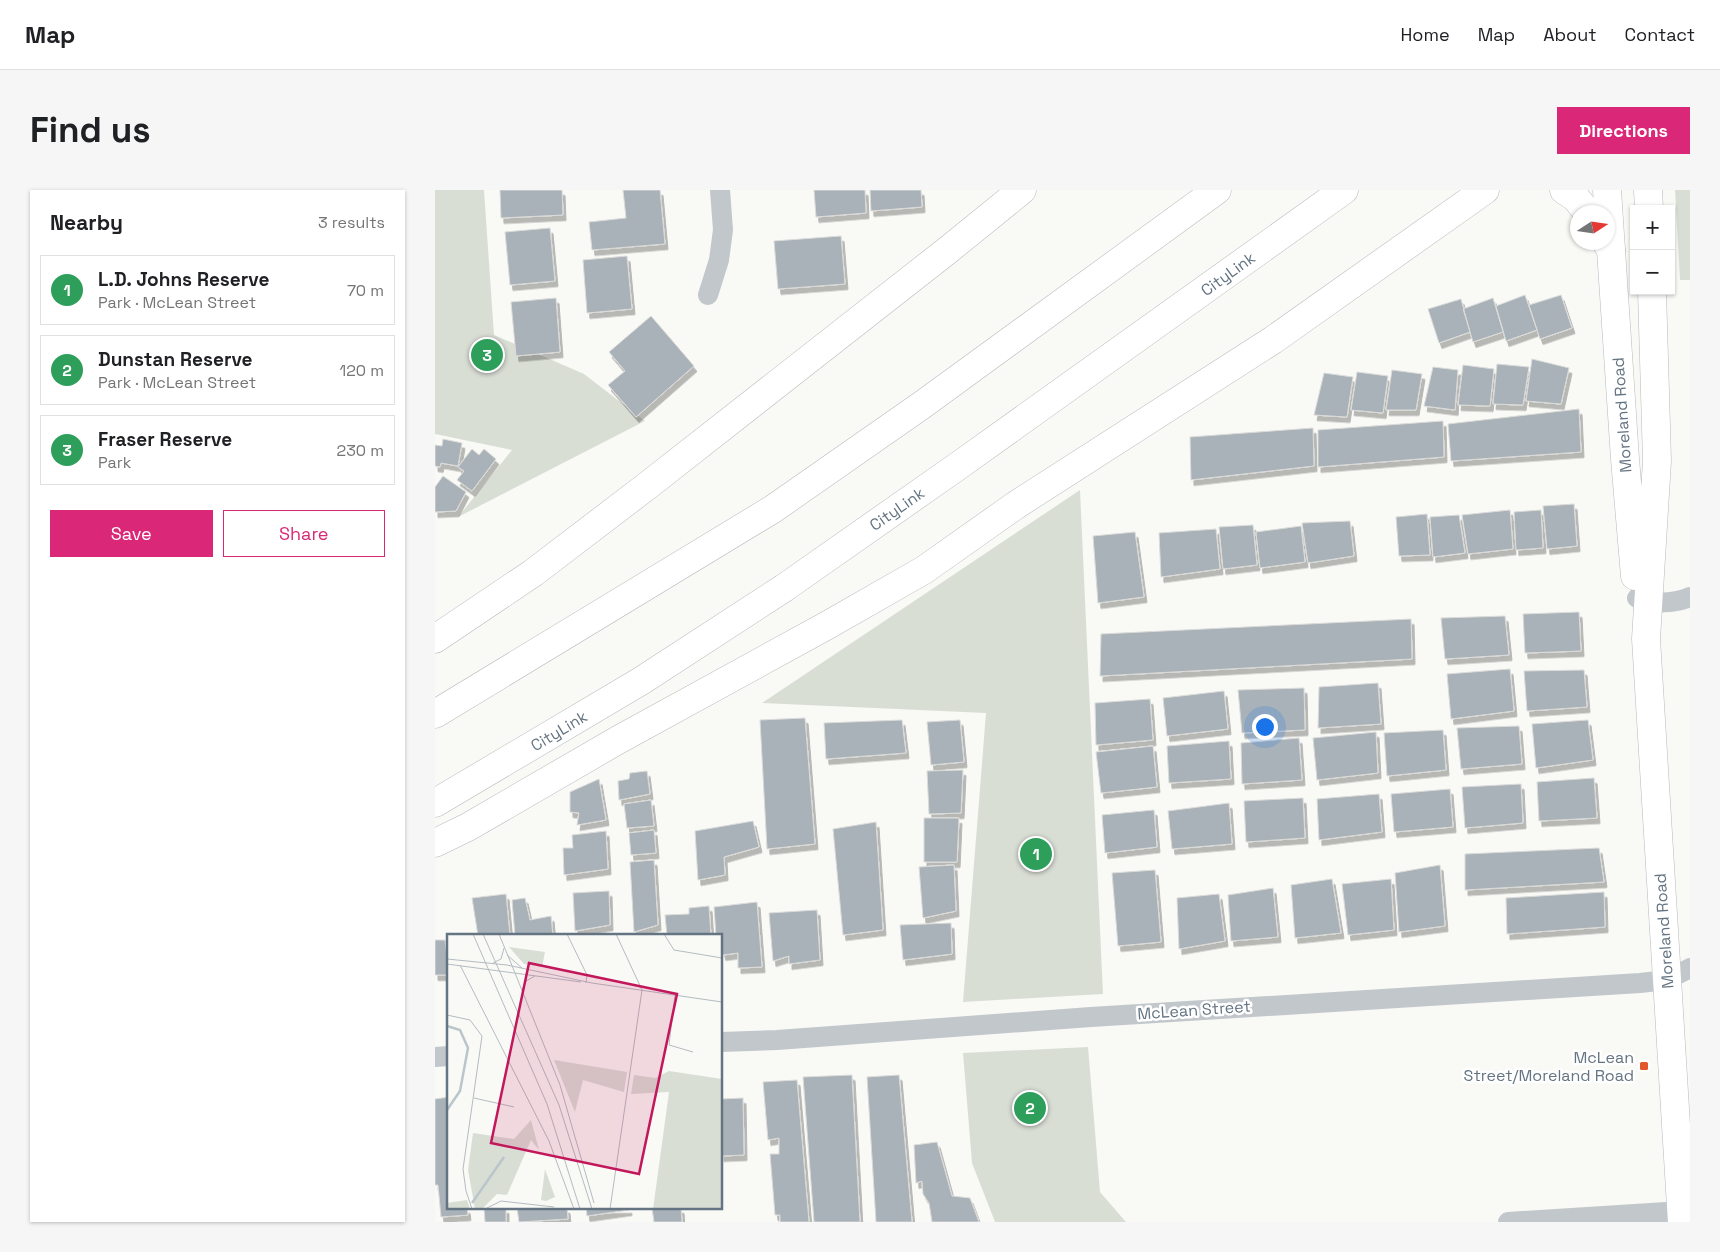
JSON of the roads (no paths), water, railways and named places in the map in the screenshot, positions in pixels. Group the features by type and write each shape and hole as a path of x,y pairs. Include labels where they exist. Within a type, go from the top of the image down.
{"main road":[{"path":"435,639 533,573 640,492 1022,190"},
{"path":"435,714 773,509 923,405 1217,190"},
{"name":"CityLink","path":"435,803 641,682 783,588 959,466 1344,190"},
{"path":"435,843 468,827 618,740 924,570 1016,505 1273,340 1485,190"},
{"path":"1564,190 1576,198 1582,205"},
{"name":"Moreland Road","path":"1607,190 1607,205"},
{"path":"1648,190 1649,205"},
{"name":"Moreland Road","path":"1608,250 1625,459 1642,600 1679,974 1682,1217"},
{"name":"Moreland Road","path":"1642,600 1657,461 1652,295"}],"street":[{"path":"708,295 719,260 723,230 721,190"},
{"path":"1642,600 1662,603 1690,597"},
{"name":"McLean Street","path":"723,1042 777,1040 1110,1015 1631,984 1679,974"},
{"path":"1508,1222 1682,1217"}],"place":[{"name":"Fraser Reserve","path":"487,355"},
{"name":"L.D. Johns Reserve","path":"1036,854"},
{"name":"McLean Street/Moreland Road","path":"1644,1066"},
{"name":"Dunstan Reserve","path":"1030,1108"}]}
